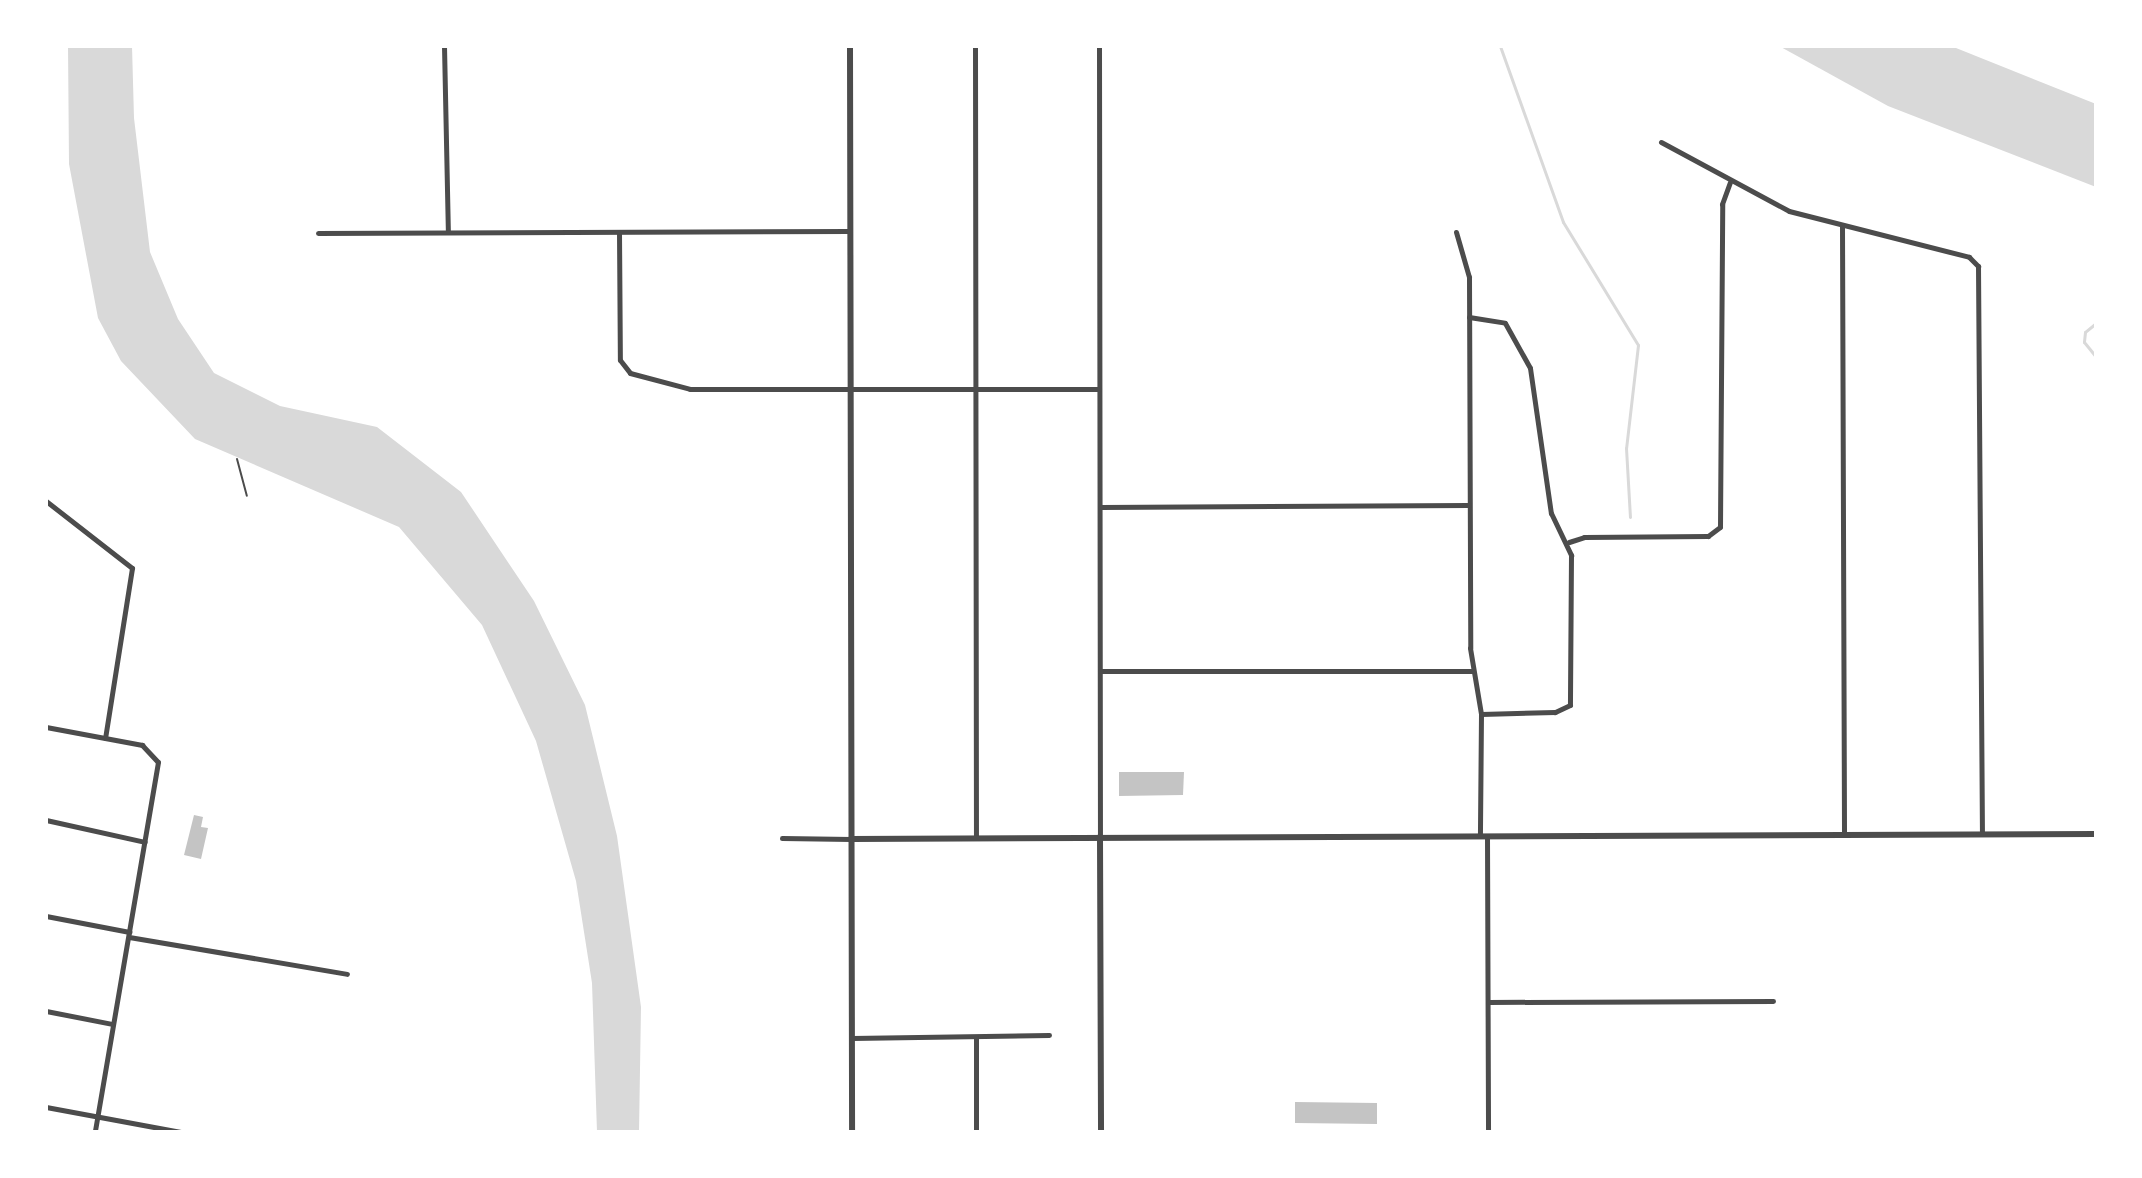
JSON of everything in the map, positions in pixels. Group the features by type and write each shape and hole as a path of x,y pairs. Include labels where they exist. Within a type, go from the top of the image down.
{"street":[{"path":"444,46 448,232"},
{"path":"850,46 852,1132"},
{"path":"975,46 976,837"},
{"path":"1099,46 1101,1132"},
{"path":"1661,142 1730,182 1789,211 1969,257 1978,266 1982,834"},
{"path":"1569,542 1586,536 1704,536 1720,527 1722,204 1730,182"},
{"path":"1842,225 1844,835"},
{"path":"318,233 850,231"},
{"path":"619,232 622,369 685,388 1099,389"},
{"path":"1456,232 1469,277 1472,671 1481,714 1488,1132"},
{"path":"1469,317 1501,320 1528,363 1550,475 1551,513 1569,542 1568,708 1481,714"},
{"path":"46,501 131,566 105,738"},
{"path":"1100,507 1469,505"},
{"path":"1100,671 1472,671"},
{"path":"46,727 142,745 156,754 158,768 95,1132"},
{"path":"46,820 145,842"},
{"path":"782,838 2096,834"},
{"path":"46,916 129,935 347,974"},
{"path":"1488,1002 1773,1001"},
{"path":"46,1011 112,1024"},
{"path":"852,1038 1049,1035"},
{"path":"976,1038 976,1132"},
{"path":"46,1107 181,1132"}],"lane":[{"path":"237,459 247,496"}],"shaded area":[{"path":"68,46 132,46 134,118 150,252 178,319 214,373 280,406 377,427 461,492 534,601 585,705 617,836 641,1007 639,1132 597,1132 592,983 576,881 536,741 482,625 399,527 195,439 121,361 98,318 69,164"},
{"path":"1779,46 1951,46 2096,104 2096,187 1888,106"}],"building":[{"path":"1119,772 1184,772 1183,795 1119,796"},
{"path":"194,815 203,817 201,827 208,828 201,859 184,855"},
{"path":"1295,1102 1377,1103 1377,1124 1295,1123"}],"waterway":[{"path":"1500,46 1563,222 1638,345 1626,448 1630,517"},
{"path":"2096,323 2085,332 2084,342 2096,357"}]}
